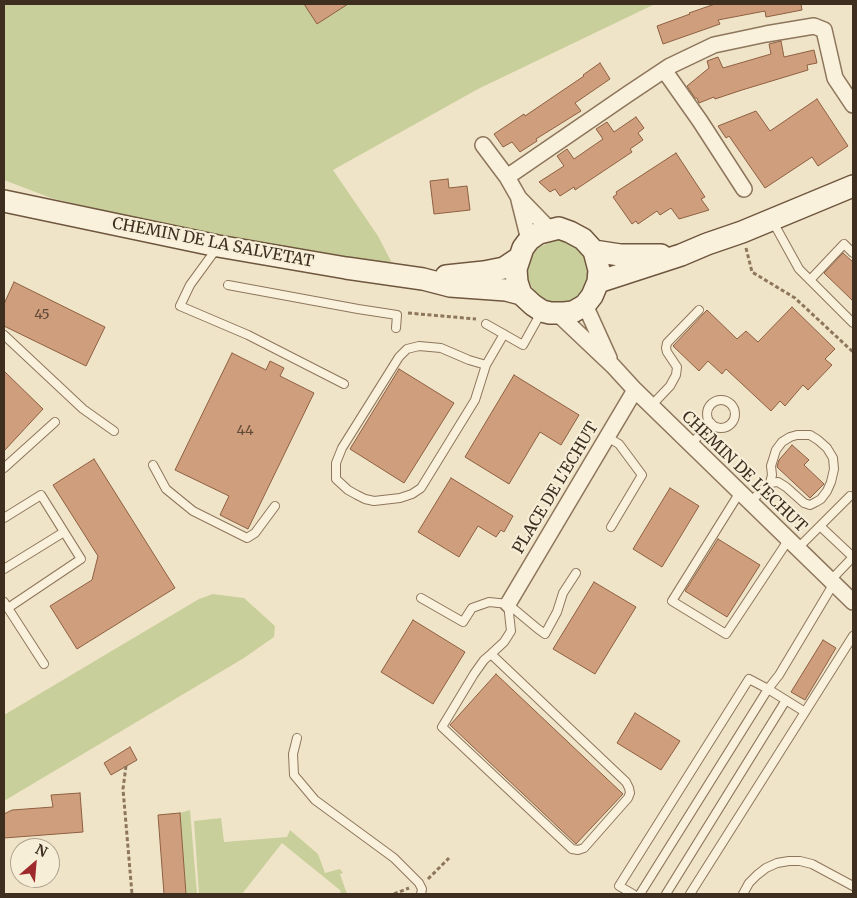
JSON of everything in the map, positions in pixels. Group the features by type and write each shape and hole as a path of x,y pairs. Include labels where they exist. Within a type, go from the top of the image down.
{"main road":[{"path":"598,282 681,255 853,186"},
{"name":"CHEMIN DE LA SALVETAT","path":"4,201 218,246 423,279 450,286 506,290 522,294"},
{"path":"559,228 570,232 583,239 594,251 599,270 598,282 592,296 585,305 573,312 550,312 533,305 522,294 517,282 516,269 523,248 529,240 539,233 550,230 559,228"},
{"path":"594,251 620,255 681,255"},
{"name":"CHEMIN DE LA SALVETAT","path":"423,279 504,268 519,258"}],"street":[{"path":"508,177 664,70 714,44 814,26 824,30 835,78 853,105"},
{"path":"664,70 744,189"},
{"path":"483,145 508,177 519,198 529,240"},
{"path":"519,198 550,230"},
{"name":"CHEMIN DE L'ECHUT","path":"585,305 613,366"},
{"name":"CHEMIN DE L'ECHUT","path":"550,312 613,366 651,406 853,602"},
{"name":"PLACE DE L'ECHUT","path":"508,604 636,390"}],"lane":[{"path":"772,220 799,269 853,323"},
{"path":"810,280 844,244 853,253"},
{"path":"218,246 190,285 180,306 248,335 344,384"},
{"path":"228,284 397,315 396,328"},
{"path":"651,406 670,386 676,375 677,367 667,352 667,344 700,310"},
{"path":"486,324 523,345 550,312"},
{"path":"486,365 441,348 419,346 407,349 399,357 342,448 336,463 336,478 348,490 365,499 400,498 412,494 421,488 475,400 486,365 504,334"},
{"path":"4,335 83,409 114,431"},
{"path":"4,468 55,422"},
{"path":"691,444 711,423"},
{"path":"770,483 772,475 771,466 776,450 782,442 790,437 797,435 810,436 827,448 834,458 834,469 827,491 821,499 810,505 804,503 778,482 770,483 745,497 672,601 726,634 793,544 820,526 850,496"},
{"path":"607,437 619,444 642,475 611,527"},
{"path":"153,466 166,489 193,511 247,538 255,533 275,506"},
{"path":"4,518 41,495 81,560 6,605 44,664"},
{"path":"640,894 768,689 779,675 832,582 853,557 820,526"},
{"path":"4,569 64,532"},
{"path":"421,598 463,622 472,608 489,602 508,604 545,634 558,612 564,593 576,573"},
{"path":"491,654 626,782 629,788 628,798 584,848 572,849 442,726 484,660 504,642 510,631 508,604"},
{"path":"690,894 853,636"},
{"path":"633,894 619,886 749,679 805,712"},
{"path":"666,894 786,700"},
{"path":"297,738 293,754 294,775 315,800 394,858 419,883 422,889 421,894"},
{"path":"743,894 749,884 762,871 777,863 789,861 812,864 853,886"}],"path":[{"path":"742,232 752,272 795,298 853,352"},
{"path":"397,315 404,312 476,319 486,324"},
{"path":"126,766 123,788 132,894"}],"green space":[{"path":"4,4 655,4 478,89 333,170 378,236 393,265 244,240 134,218 51,198 4,180"},
{"path":"557,239 567,239 583,249 591,277 582,294 574,300 563,303 551,302 542,297 534,291 529,281 529,261 538,248"},
{"path":"213,594 244,598 275,626 274,637 244,658 4,801 4,715 199,599"},
{"path":"190,810 197,894 186,894 180,813"},
{"path":"221,818 224,842 287,837 290,830 318,854 325,873 340,869 343,873 340,874 347,894 339,894 341,891 282,843 242,894 199,894 194,821"}],"building":[{"path":"304,4 348,4 317,24"},
{"path":"715,4 801,4 802,10 766,17 765,11 718,20 720,24 663,44 657,26"},
{"path":"781,41 784,57 814,50 817,63 807,65 808,70 699,103 687,86 709,68 707,61 718,57 723,68 771,54 769,44"},
{"path":"600,63 610,79 575,103 581,111 536,139 537,141 520,152 512,142 503,147 494,134 524,114 525,116"},
{"path":"817,99 848,146 818,166 812,157 765,188 729,136 726,138 718,126 756,111 770,131"},
{"path":"636,117 644,128 638,133 643,140 630,149 632,152 575,190 574,187 560,196 555,189 550,192 539,182 564,166 557,156 567,149 574,159 603,139 596,129 607,122 614,132"},
{"path":"676,153 705,197 701,199 709,210 679,219 671,208 660,215 657,211 638,224 636,221 632,224 613,197 617,194 616,192"},
{"path":"448,179 449,188 467,186 470,210 434,214 430,181"},
{"path":"843,253 853,262 853,301 824,273"},
{"path":"14,282 105,327 86,366 4,326 4,304"},
{"path":"792,307 835,349 825,359 832,365 808,390 803,385 785,406 780,401 771,411 726,369 722,374 708,361 699,371 673,346 707,310 737,339 746,331 758,342"},
{"path":"232,353 266,370 270,361 284,368 280,376 314,393 248,529 220,515 229,496 175,470"},
{"path":"399,369 454,403 404,483 350,449"},
{"path":"4,371 43,409 4,451"},
{"path":"514,375 579,415 561,445 540,432 509,484 465,457"},
{"path":"792,445 809,460 804,465 824,484 810,498 777,467 779,460"},
{"path":"94,459 175,588 77,649 50,606 92,580 98,556 53,485"},
{"path":"451,478 513,516 504,532 501,530 496,537 478,526 459,557 418,532"},
{"path":"670,488 699,506 662,567 633,549"},
{"path":"718,539 760,565 727,617 685,591"},
{"path":"594,582 636,607 595,674 553,649"},
{"path":"413,620 465,652 433,704 381,672"},
{"path":"823,640 836,648 805,700 791,692"},
{"path":"496,674 623,794 576,844 450,725"},
{"path":"635,713 680,741 661,770 617,743"},
{"path":"130,747 137,760 111,775 104,763"},
{"path":"80,793 83,832 4,838 4,814 12,810 53,807 51,795"},
{"path":"180,813 186,894 164,894 158,815"}]}
